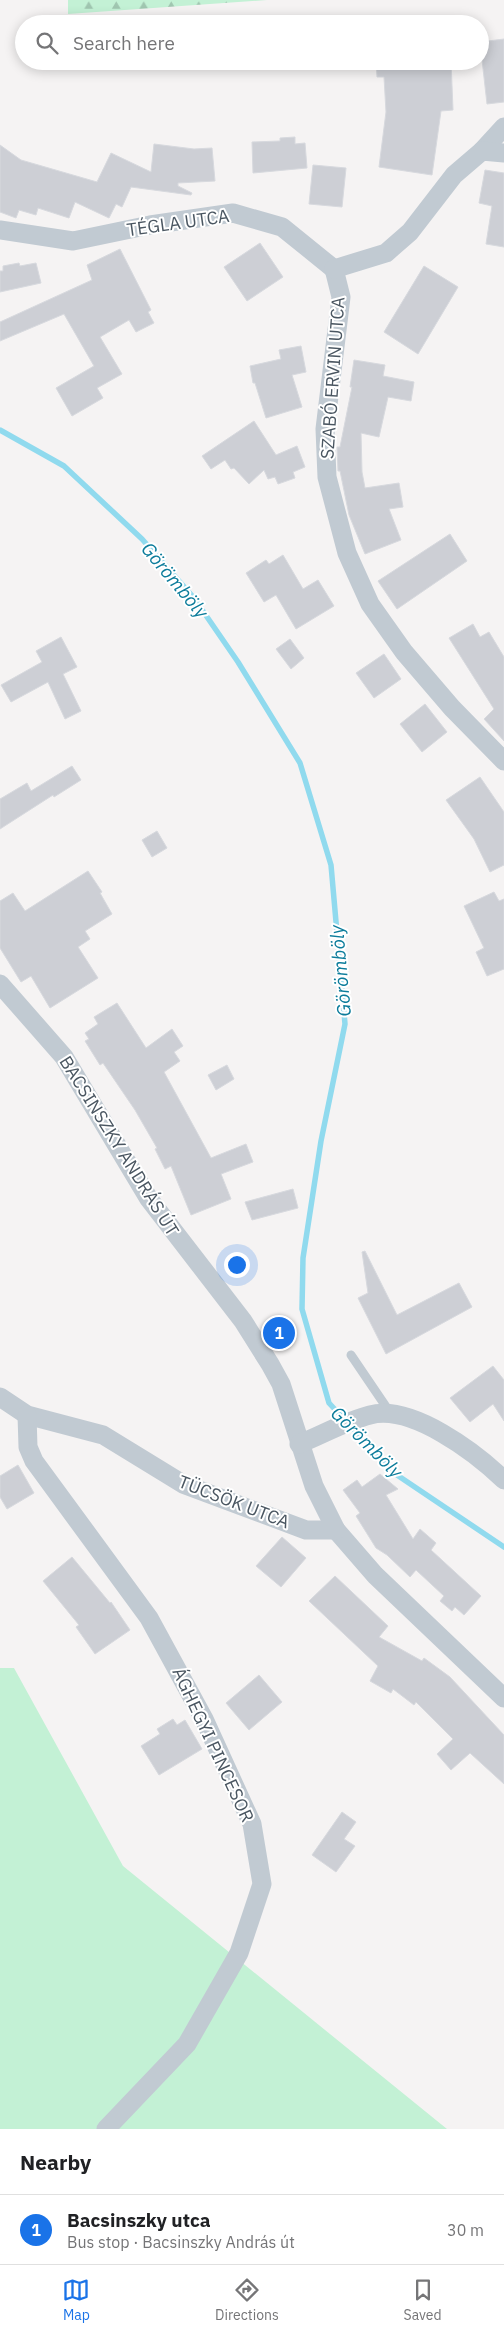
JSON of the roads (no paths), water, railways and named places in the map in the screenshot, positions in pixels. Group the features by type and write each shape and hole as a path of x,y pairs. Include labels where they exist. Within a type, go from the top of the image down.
{"street":[{"path":"334,269 386,253 410,232 454,175 482,151 504,127"},
{"path":"482,151 504,153"},
{"name":"TÉGLA UTCA","path":"0,230 73,241 150,225 233,213 282,227 334,269"},
{"name":"SZABÓ ERVIN UTCA","path":"334,269 341,297 325,429 327,477 347,553 370,604 404,652 452,708 504,761"},
{"name":"BACSINSZKY ANDRÁS ÚT","path":"0,984 64,1057 149,1199 243,1321 282,1384 314,1486 336,1530 375,1575 504,1698"},
{"name":"TÜCSÖK UTCA","path":"0,1397 27,1415 103,1435 183,1484 306,1530 336,1530"},
{"path":"300,1444 371,1414 391,1414 425,1424 457,1441 504,1480"},
{"name":"ÁGHEGYI PINCESOR","path":"27,1415 28,1447 34,1461 149,1618 204,1719 252,1824 262,1884 239,1953 187,2044 106,2129"}],"lane":[{"path":"351,1355 391,1414"}],"waterway":[{"name":"Görömböly","path":"0,430 64,466 142,539 194,598 238,662 300,763 331,865 345,1024 321,1141 303,1258 302,1309 329,1403 394,1473 504,1547"}],"place":[{"name":"Bacsinszky utca","path":"279,1333"}]}
